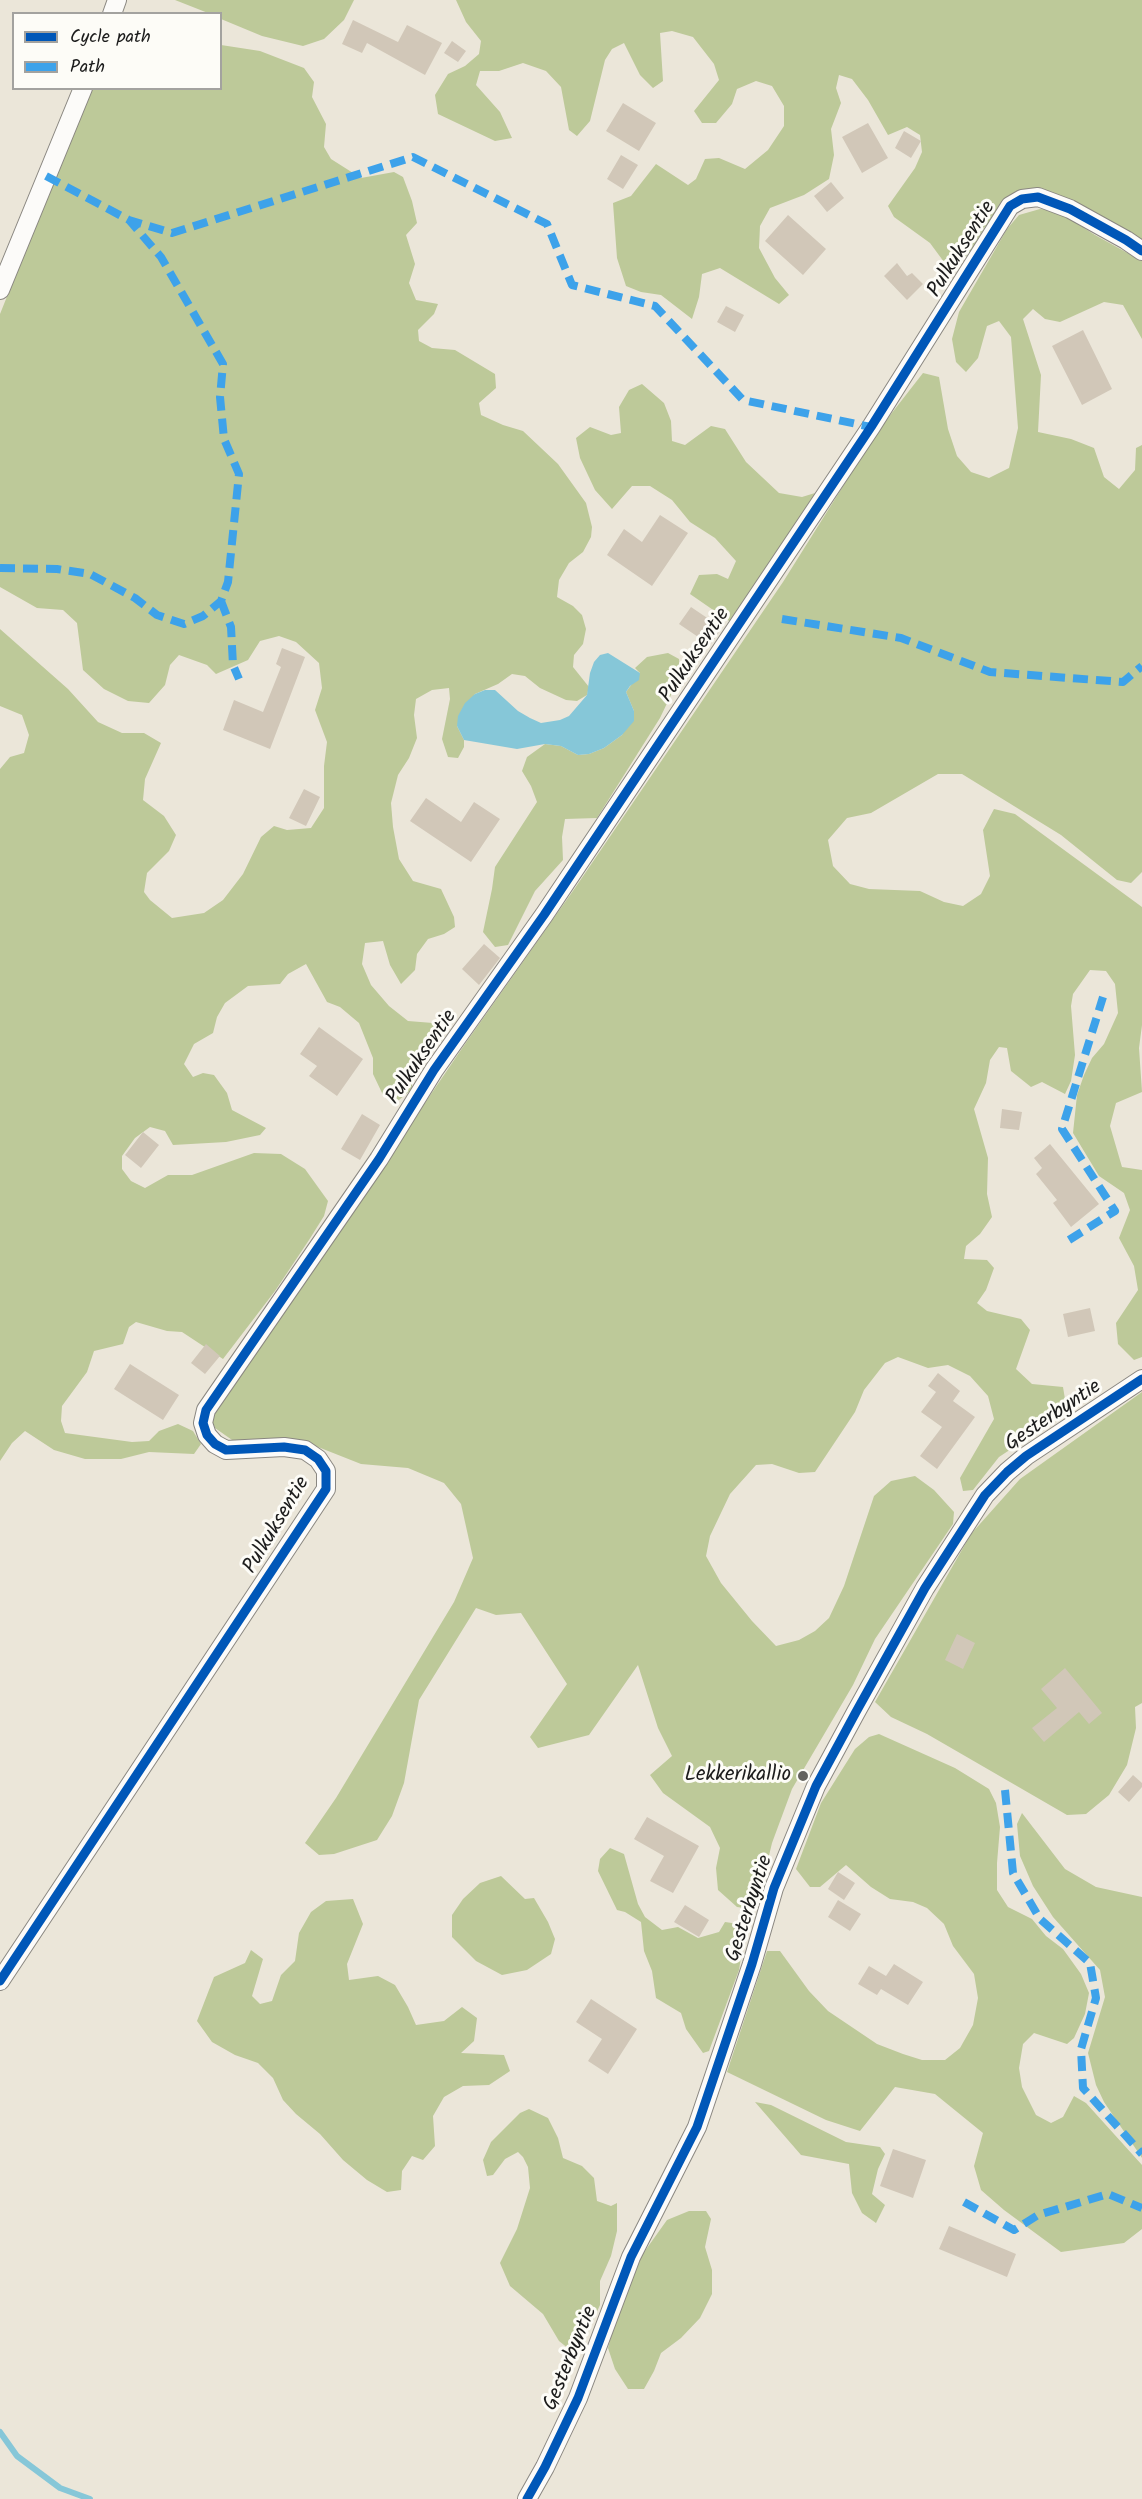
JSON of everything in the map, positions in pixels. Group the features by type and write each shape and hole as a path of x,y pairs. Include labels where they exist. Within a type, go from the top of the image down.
{"street":[{"path":"0,290 82,90"},
{"name":"Pulkuksentie","path":"0,1981 326,1489 326,1471 318,1459 305,1450 284,1447 226,1450 215,1444 207,1435 203,1423 206,1410 379,1159 434,1071 544,915 871,427 1010,206 1022,199 1038,197 1070,209 1142,251"},
{"name":"Gesterbyntie","path":"527,2499 546,2467 578,2398 631,2257 697,2127 745,1986 774,1888 816,1786 856,1712 925,1588 985,1495 1026,1456 1142,1379"}],"green space":[{"path":"175,0 354,0 344,20 324,39 303,46 262,36 222,19 222,12 205,12"},
{"path":"456,0 1142,0 1142,243 1068,203 1007,202 984,228 972,250 956,266 944,262 930,243 894,217 888,206 915,168 922,152 920,135 907,127 888,135 868,100 852,79 839,75 836,88 841,103 831,129 834,155 829,179 804,195 770,208 760,226 759,248 775,278 789,295 779,304 720,268 702,274 699,297 692,319 661,295 641,292 626,286 617,258 613,203 631,196 656,164 688,185 696,179 705,159 719,158 745,169 768,150 784,126 784,106 772,86 756,81 737,89 732,104 716,123 702,123 694,111 719,80 714,64 693,37 672,31 660,33 663,81 653,88 640,75 624,43 612,49 605,60 590,121 577,136 569,130 561,87 546,71 523,63 499,71 480,71 476,85 500,112 512,138 495,141 438,114 435,95 448,74 465,66 479,54 481,41 466,22"},
{"path":"222,45 260,51 304,68 314,82 312,97 326,124 324,147 331,159 361,178 394,172 403,177 417,223 406,235 415,264 409,283 416,300 438,304 434,314 418,330 419,341 432,348 455,350 495,374 496,388 479,403 481,415 523,431 558,464 586,503 592,527 591,537 583,552 569,563 559,580 557,597 573,606 582,615 586,629 583,644 574,655 573,667 589,687 587,695 577,701 566,700 540,688 525,676 512,674 498,684 475,694 457,726 464,740 464,747 458,758 448,757 442,739 450,699 449,688 432,690 416,699 414,715 417,738 409,758 398,775 391,803 393,827 399,859 413,881 441,889 454,917 455,927 444,934 428,939 417,954 415,970 401,984 390,965 383,941 365,943 362,964 371,985 389,1006 408,1021 433,1023 437,1042 421,1053 412,1073 412,1089 399,1100 383,1095 373,1074 373,1058 359,1023 340,1007 327,1002 306,964 288,974 280,984 248,986 225,1003 217,1017 213,1033 194,1044 184,1064 193,1077 203,1073 214,1075 227,1093 232,1110 266,1128 260,1135 226,1142 173,1145 165,1131 150,1127 135,1138 122,1156 122,1169 131,1181 145,1188 168,1175 192,1175 254,1153 281,1154 305,1169 328,1201 324,1216 309,1240 275,1291 223,1359 182,1332 167,1331 136,1322 129,1327 123,1344 94,1351 87,1372 62,1406 61,1421 65,1433 132,1442 149,1441 159,1431 178,1424 193,1431 201,1444 194,1454 149,1452 121,1459 85,1459 54,1450 25,1431 12,1443 0,1461 0,769 10,757 24,753 29,735 22,715 0,706 0,629 68,689 98,722 122,733 144,733 161,743 145,779 143,800 164,816 176,835 169,851 147,873 144,892 172,918 204,913 223,900 243,874 261,837 274,826 287,830 311,828 324,808 324,766 327,742 315,710 322,688 319,663 296,642 279,636 260,641 248,660 216,674 207,665 179,655 170,665 165,685 149,703 128,701 104,689 83,670 77,623 63,610 37,608 0,587 0,314 92,90 222,90"},
{"path":"1040,209 1056,210 1142,261 1142,339 1123,305 1104,302 1060,322 1045,319 1033,309 1023,319 1041,375 1038,432 1071,439 1094,448 1104,477 1119,489 1135,470 1136,448 1142,445 1142,872 1131,883 1117,880 1061,835 962,774 938,774 871,813 847,818 828,840 833,866 850,884 869,889 920,891 944,902 963,906 981,894 990,876 983,830 994,809 1015,814 1142,907 1142,1025 1139,1048 1142,1092 1116,1103 1110,1126 1122,1167 1142,1170 1142,1357 1134,1360 1118,1344 1116,1323 1138,1290 1134,1266 1119,1238 1130,1210 1124,1193 1099,1176 1073,1133 1077,1095 1084,1075 1092,1058 1104,1044 1118,1013 1115,984 1106,971 1090,970 1073,994 1071,1006 1075,1055 1071,1081 1065,1094 1042,1082 1031,1087 1011,1071 1007,1048 999,1047 990,1060 986,1083 974,1109 988,1158 987,1194 992,1217 980,1234 966,1246 964,1259 987,1260 994,1268 986,1290 977,1303 987,1311 1021,1319 1030,1330 1016,1369 1032,1384 1063,1387 1066,1405 1058,1418 999,1457 973,1490 963,1491 960,1478 994,1419 988,1396 970,1376 948,1365 928,1368 898,1357 885,1363 864,1390 855,1412 815,1472 799,1473 772,1464 756,1465 730,1494 710,1536 706,1556 721,1583 776,1646 799,1640 815,1631 829,1618 844,1586 874,1496 891,1481 915,1476 934,1490 954,1512 953,1524 875,1639 853,1685 792,1789 772,1843 761,1889 752,1909 737,1907 718,1890 716,1868 720,1848 710,1827 663,1793 650,1775 672,1756 658,1728 638,1665 589,1735 538,1748 530,1737 567,1684 521,1613 496,1615 476,1608 419,1700 404,1783 392,1816 377,1840 334,1854 319,1855 305,1843 336,1798 454,1602 473,1558 461,1504 444,1483 408,1468 361,1464 318,1447 281,1439 235,1442 215,1428 211,1418 783,582 877,432 923,373 939,377 948,429 957,456 971,472 989,478 1009,468 1018,428 1011,337 999,321 987,326 978,358 966,372 956,362 952,339 959,312 1007,229 1019,215"},
{"path":"642,384 664,403 671,421 672,441 685,445 711,426 725,429 746,462 779,493 802,497 815,493 732,623 690,594 699,575 717,574 728,579 736,561 715,538 690,522 672,500 650,486 632,486 612,509 595,490 580,458 576,438 590,427 611,435 621,433 619,407 629,390"},
{"path":"668,653 679,659 680,676 660,718 597,818 565,819 562,837 563,860 535,891 508,945 495,947 483,932 495,867 537,802 522,771 527,757 545,744 561,746 578,755 589,754 604,748 622,735 634,711 626,692 640,673 635,668 647,657"},
{"path":"1142,1392 1142,1703 1135,1707 1136,1728 1127,1765 1109,1795 1086,1814 1067,1815 927,1734 891,1717 875,1702 971,1534 1020,1479"},
{"path":"879,1734 955,1768 989,1789 996,1803 1000,1827 997,1890 1008,1907 1032,1919 1046,1936 1063,1949 1081,1974 1089,1993 1085,2014 1074,2038 1067,2044 1034,2033 1023,2044 1019,2068 1022,2087 1036,2115 1051,2123 1063,2117 1074,2096 1086,2103 1142,2165 1142,2229 1124,2243 1061,2252 1004,2210 981,2190 974,2166 983,2133 935,2094 895,2087 860,2131 826,2120 727,2072 767,1951 780,1951 809,1991 828,2011 877,2044 903,2054 922,2060 945,2060 960,2048 973,2025 978,1998 974,1974 953,1946 944,1924 927,1908 913,1902 890,1899 871,1887 846,1865 820,1887 810,1887 796,1869 821,1803 855,1749 869,1737"},
{"path":"1022,1813 1065,1869 1096,1887 1142,1897 1142,2158 1104,2102 1096,2085 1088,2053 1105,1997 1100,1970 1053,1917 1033,1886 1020,1856 1017,1824"},
{"path":"610,1848 624,1854 638,1904 645,1917 662,1930 678,1927 698,1938 719,1932 725,1922 739,1924 744,1939 739,1970 709,2051 703,2053 686,2029 681,2013 656,1998 652,1971 644,1951 641,1922 617,1910 598,1871 600,1859"},
{"path":"501,1876 525,1899 534,1898 555,1939 551,1954 527,1970 502,1975 476,1961 452,1937 452,1915 463,1899 480,1883"},
{"path":"353,1899 363,1924 347,1964 349,1980 378,1976 395,1985 416,2025 444,2021 462,2007 477,2018 474,2041 461,2053 504,2055 510,2071 489,2085 463,2086 444,2097 433,2116 435,2146 423,2160 412,2156 402,2171 401,2190 387,2192 367,2180 343,2160 320,2134 296,2114 283,2100 273,2078 258,2063 235,2055 212,2042 197,2021 214,1977 245,1963 251,1950 263,1959 252,1996 260,2004 272,2001 281,1975 295,1961 299,1933 311,1912 326,1901"},
{"path":"755,2102 771,2105 846,2142 880,2147 885,2154 878,2169 872,2194 885,2205 876,2223 862,2213 852,2193 849,2164 801,2155"},
{"path":"529,2109 548,2118 558,2138 563,2158 582,2166 594,2178 597,2201 611,2206 617,2203 617,2231 611,2256 600,2281 600,2305 582,2344 574,2353 559,2341 543,2314 510,2286 500,2263 517,2229 530,2188 528,2167 518,2152 505,2159 493,2175 487,2176 483,2160 491,2142 520,2113"},
{"path":"689,2211 706,2211 711,2219 705,2247 712,2270 712,2294 700,2318 681,2338 661,2353 644,2389 628,2389 615,2369 608,2348 614,2325 642,2255 667,2220"}],"water":[{"path":"608,653 640,673 639,680 626,692 634,711 634,721 622,735 604,748 589,754 578,755 561,746 545,744 517,749 464,740 457,726 458,716 465,703 475,694 485,690 495,690 518,711 541,723 569,716 587,695 594,662 600,655"}],"building":[{"path":"353,20 398,42 407,25 442,43 425,75 367,43 362,53 342,44"},
{"path":"452,41 466,51 458,62 444,53"},
{"path":"623,103 656,123 639,151 606,131"},
{"path":"868,123 888,158 862,173 842,137"},
{"path":"904,131 921,141 911,158 895,148"},
{"path":"621,155 638,165 623,189 607,179"},
{"path":"831,182 844,198 827,212 814,196"},
{"path":"788,215 826,249 803,275 765,241"},
{"path":"897,263 907,276 912,273 923,284 907,300 884,276"},
{"path":"726,306 744,315 735,332 717,322"},
{"path":"1083,330 1112,389 1082,405 1052,346"},
{"path":"660,515 688,533 652,586 607,555 624,529 642,542"},
{"path":"691,607 722,628 710,645 679,624"},
{"path":"282,648 305,657 270,749 223,730 234,700 263,712 281,667 276,664"},
{"path":"304,789 320,797 306,826 289,818"},
{"path":"426,798 461,822 474,802 500,819 471,862 410,821"},
{"path":"484,944 500,958 479,985 462,969"},
{"path":"319,1027 363,1059 337,1096 309,1076 317,1066 300,1054"},
{"path":"1002,1109 1022,1112 1019,1130 1000,1128"},
{"path":"362,1114 380,1125 360,1160 341,1149"},
{"path":"143,1132 159,1145 141,1168 125,1155"},
{"path":"1050,1144 1099,1204 1071,1227 1053,1203 1057,1200 1036,1174 1042,1168 1034,1158"},
{"path":"1090,1308 1095,1331 1068,1337 1063,1314"},
{"path":"206,1344 220,1356 205,1374 191,1363"},
{"path":"130,1364 179,1395 163,1420 114,1389"},
{"path":"938,1373 960,1391 953,1401 975,1417 937,1469 920,1456 942,1427 921,1412 936,1392 928,1386"},
{"path":"957,1634 975,1643 963,1669 945,1660"},
{"path":"1065,1668 1102,1713 1089,1724 1079,1712 1044,1742 1032,1728 1057,1708 1041,1689"},
{"path":"1133,1775 1142,1783 1142,1787 1129,1802 1118,1792"},
{"path":"647,1817 699,1846 673,1893 650,1881 664,1856 634,1839"},
{"path":"838,1872 855,1883 844,1900 828,1889"},
{"path":"838,1900 861,1914 850,1931 828,1917"},
{"path":"685,1905 709,1920 699,1937 674,1922"},
{"path":"894,1964 923,1982 908,2005 881,1989 877,1995 858,1984 869,1966 886,1976"},
{"path":"591,1999 637,2029 608,2074 588,2061 602,2039 576,2022"},
{"path":"893,2149 926,2160 913,2198 880,2186"},
{"path":"949,2226 1016,2254 1007,2277 939,2249"}],"waterway":[{"path":"0,2432 17,2456 60,2488 90,2499"}],"marked path":[{"path":"46,176 129,220 172,233 413,157 547,224 572,285 655,306 743,400 871,427"},
{"path":"0,568 57,569 90,574 135,598 157,615 184,624 203,616 221,601 228,582 239,474 224,439 220,397 223,364 161,257 129,220"},
{"path":"221,601 231,627 233,665 239,679"},
{"path":"782,619 901,638 990,672 1123,682 1142,666"},
{"path":"1069,1240 1115,1211 1062,1129 1103,997"},
{"path":"1005,1790 1013,1873 1040,1919 1090,1963 1096,1998 1081,2049 1083,2088 1142,2154"},
{"path":"964,2202 1014,2230 1038,2215 1108,2194 1142,2208"}],"cycle path":[{"path":"0,1981 326,1489 326,1471 318,1459 305,1450 284,1447 226,1450 215,1444 207,1435 203,1423 206,1410 379,1159 434,1070 544,915 871,427 1010,206 1022,199 1038,197 1070,209 1142,251"},
{"path":"527,2499 578,2398 631,2257 697,2127 752,1964 774,1888 816,1786 856,1712 925,1588 985,1495 1026,1456 1142,1379"}],"place":[{"name":"Lekkerikallio","path":"803,1776"}]}
